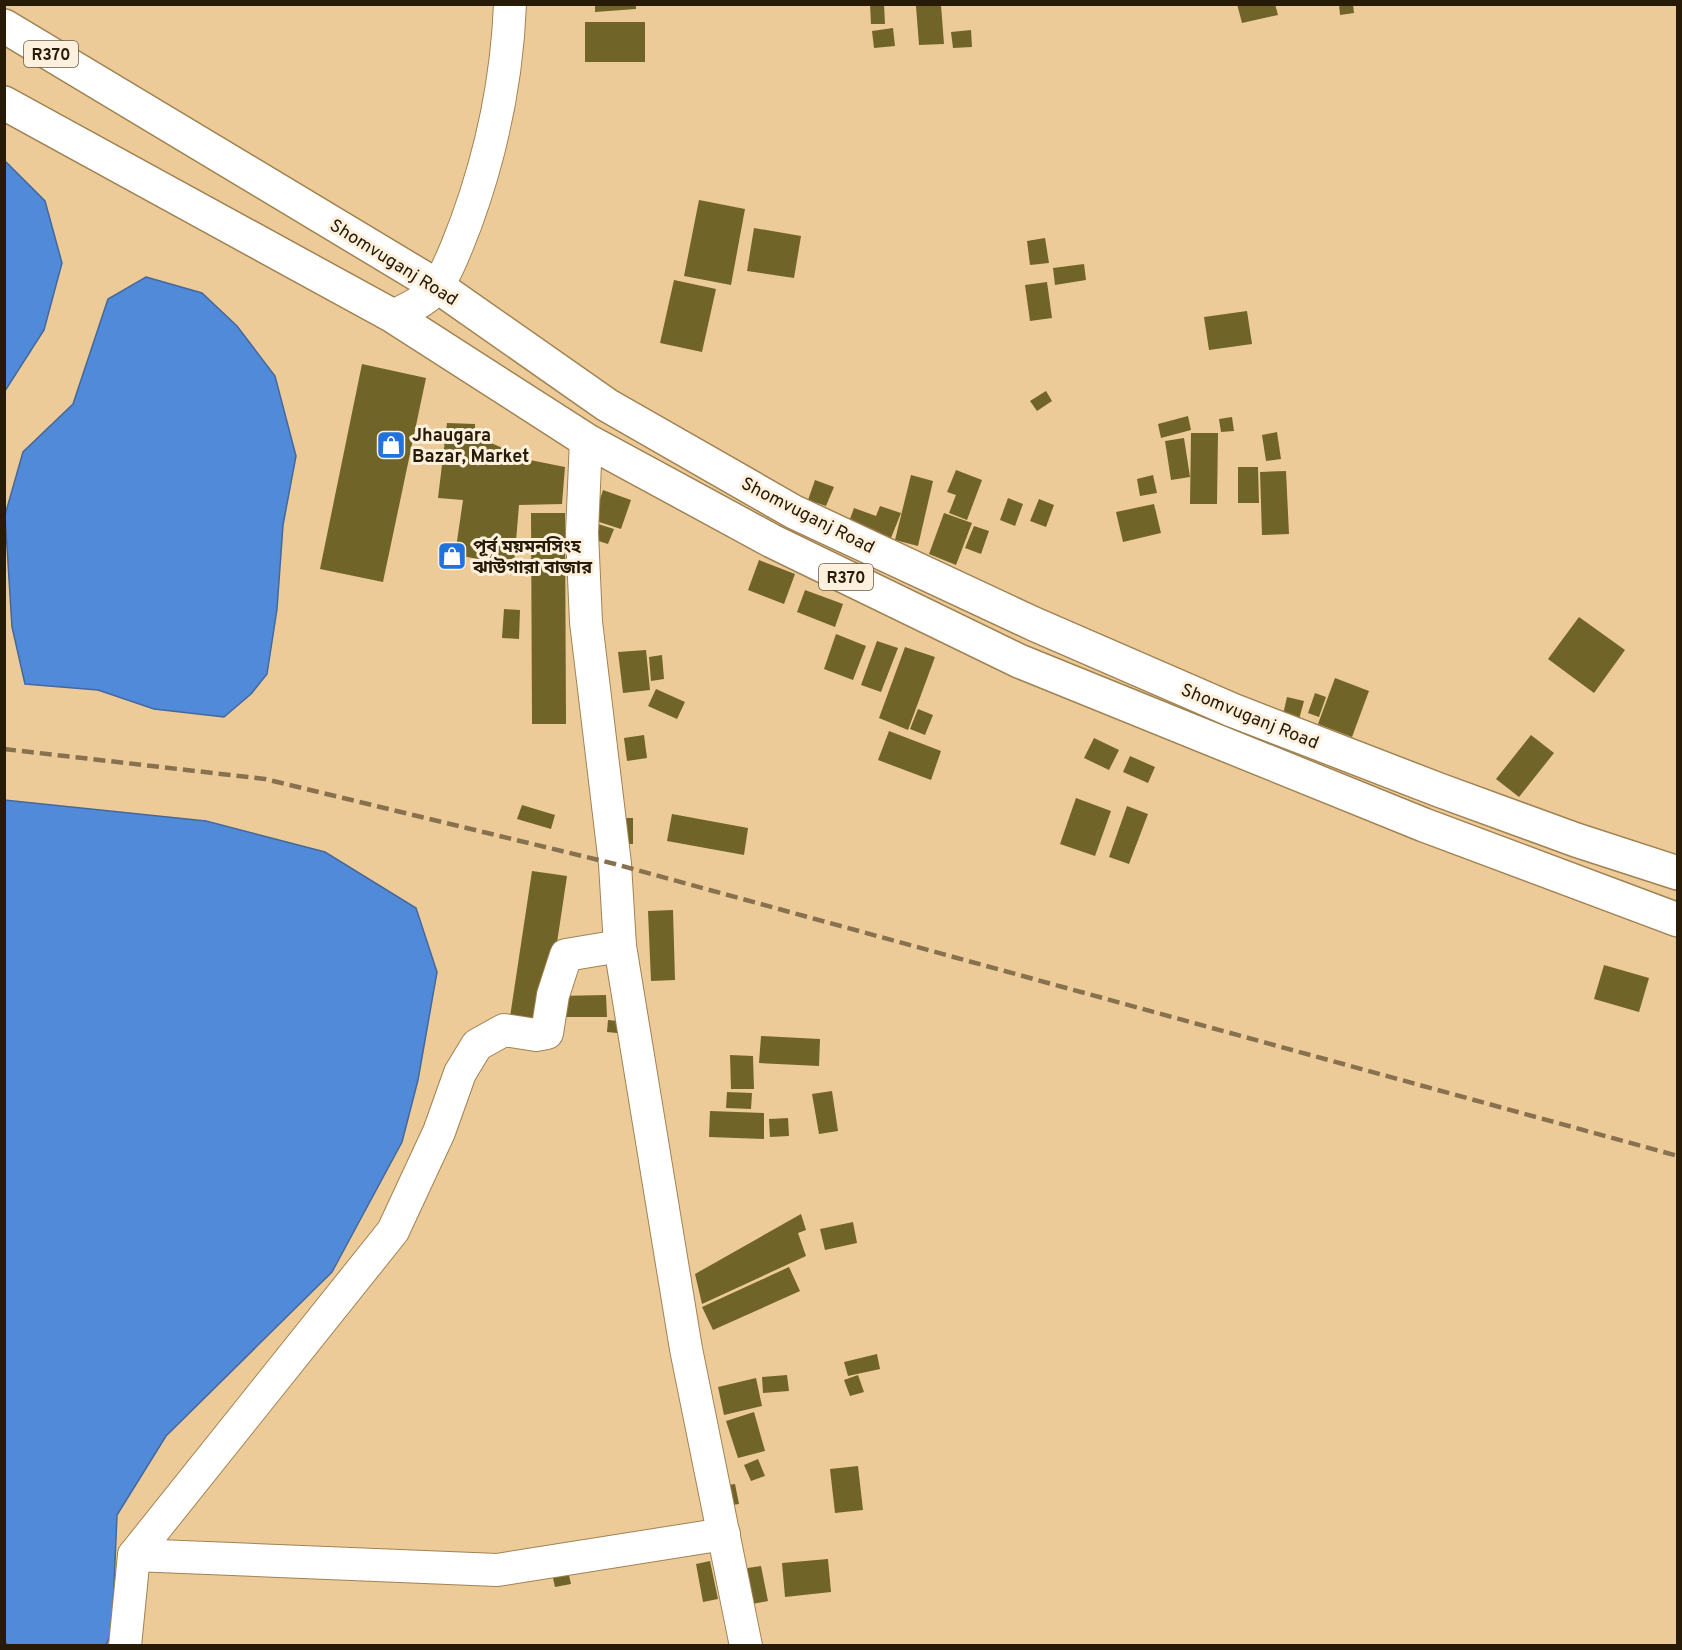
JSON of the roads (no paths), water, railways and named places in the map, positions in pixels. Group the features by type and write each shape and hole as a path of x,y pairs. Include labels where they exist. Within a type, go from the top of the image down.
{"main road":[{"name":"Shomvuganj Road","path":"4,26 437,286 607,405 794,512 1034,624 1232,710 1534,824 1677,873"},
{"name":"Shomvuganj Road","path":"4,103 393,316 586,440 772,541 1019,661 1413,821 1677,920"}],"street":[{"path":"393,316 422,300 437,286 456,248 481,182 496,124 508,47 510,4"},
{"path":"586,440 582,533 586,622 615,864 620,946 686,1350 746,1646"},
{"path":"125,1646 134,1555 393,1231 439,1131 460,1073 477,1045 504,1030 536,1035 547,1033 554,995 566,955 620,946"},
{"path":"134,1555 496,1570 724,1534"}],"water":[{"path":"5,161 45,201 62,263 44,330 5,391"},
{"path":"146,277 202,293 237,326 275,376 296,456 283,525 277,609 267,674 251,694 224,717 154,709 98,690 25,684 12,627 5,515 23,452 73,404 108,299"},
{"path":"4,800 206,821 325,852 416,908 437,972 418,1080 402,1142 332,1272 166,1436 117,1515 112,1632 106,1645 9,1646 5,1642"}],"railway":[{"path":"4,749 265,779 615,864 1678,1156"}],"place":[{"name":"Jhaugara Bazar, Market","path":"391,445"},
{"name":"পূর্ব ময়মনসিংহ ঝাউগারা বাজার","path":"452,556"}]}
